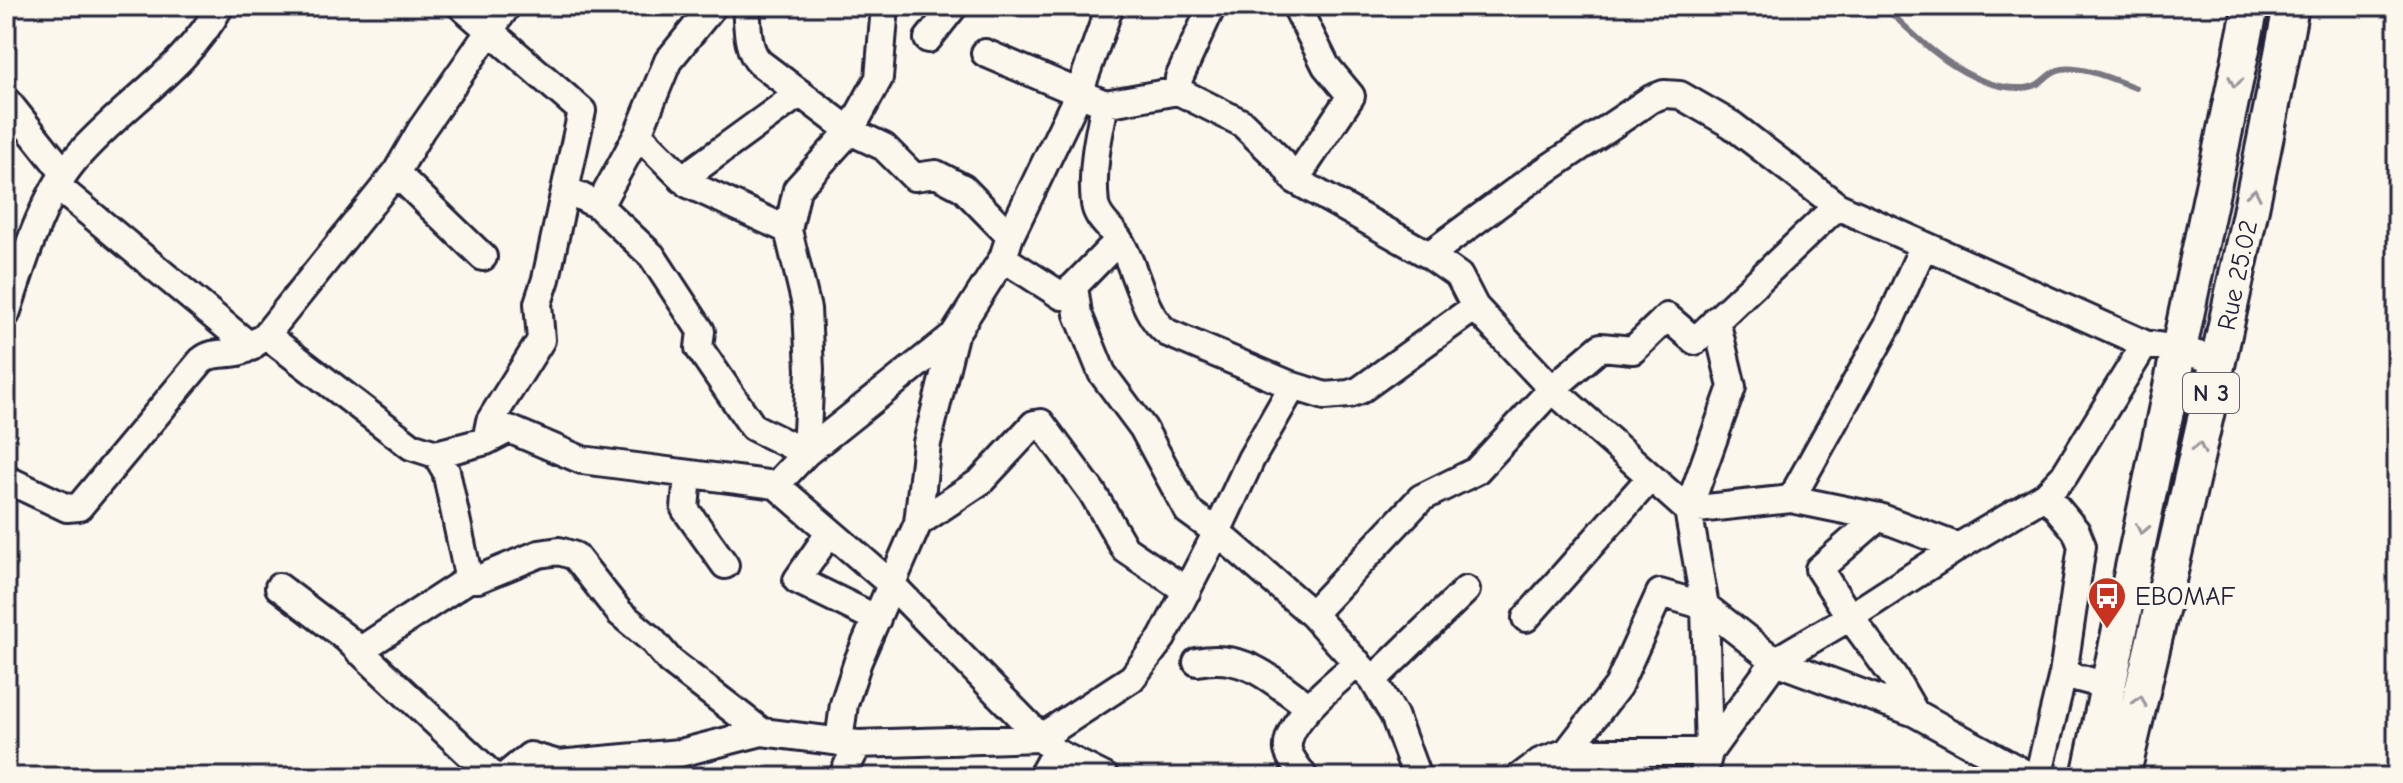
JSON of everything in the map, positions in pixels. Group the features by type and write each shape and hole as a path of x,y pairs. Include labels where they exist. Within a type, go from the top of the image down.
{"main road":[{"name":"N 3","path":"2089,777 2109,686 2161,347 2251,6"},
{"name":"Rue 25.02","path":"2122,777 2218,361 2266,142 2291,6"}],"street":[{"path":"6,314 15,254 61,180 100,133 189,50 220,6"},
{"path":"461,6 582,111 546,279 538,303 541,340 490,421 486,441"},
{"path":"6,479 67,508 79,507 201,361 210,354 237,352 259,341 396,173 421,130 507,6"},
{"path":"599,206 638,134 668,61 713,6"},
{"path":"746,6 754,57 850,131 884,147 914,177 936,174 963,188 1006,247 1062,296 1119,240"},
{"path":"806,453 810,370 807,309 788,230 797,189 850,131 879,78 885,6"},
{"path":"928,39 954,6"},
{"path":"842,777 849,743 844,704 858,661 918,523 927,443 954,335 1006,247 1079,93 1110,6"},
{"path":"1178,91 1179,78 1195,49 1212,6"},
{"path":"1295,180 1351,96 1326,66 1296,6"},
{"path":"985,53 1105,104 1178,91 1242,123 1282,162 1295,180 1429,255 1459,276 1475,307 1552,389 1688,510 1791,499 1879,517 1958,547"},
{"path":"682,179 800,93"},
{"path":"1429,255 1528,182 1651,99 1664,94 1680,95 1732,125 1837,206 2161,347 2218,361"},
{"path":"6,100 61,180 259,341 405,443 436,454 486,441 509,429 582,460 776,485 892,585 1048,745 1105,777"},
{"path":"1105,104 1096,149 1095,205 1098,214 1119,240 1155,321 1162,329 1293,386 1325,396 1360,390 1475,307"},
{"path":"638,134 688,184 788,230"},
{"path":"396,173 483,257"},
{"path":"566,189 599,206 652,256 701,331 699,348 753,427 806,453"},
{"path":"1312,614 1421,498 1476,471 1552,389 1601,347 1633,350 1667,317 1695,341 1837,206"},
{"path":"1791,499 1889,323 1924,245"},
{"path":"1074,286 1078,314 1102,373 1143,428 1188,511 1312,614 1365,672 1394,715 1417,777"},
{"path":"1706,765 1705,606 1688,510 1732,387 1716,320"},
{"path":"776,485 806,453 954,335"},
{"path":"1706,765 1775,661 2046,495 2064,476 2161,347"},
{"path":"1041,777 1048,745 1138,672 1162,638 1251,459 1293,386"},
{"path":"918,523 981,481 1034,424 1041,423 1092,492 1125,549 1187,591"},
{"path":"436,454 447,477 468,575 466,579"},
{"path":"688,475 685,509 725,565"},
{"path":"1526,618 1650,478"},
{"path":"2038,777 2063,674 2082,546 2076,531 2046,495"},
{"path":"1879,517 1819,569 1894,677 1915,713"},
{"path":"830,532 797,580 877,619"},
{"path":"359,651 466,579 478,579 539,554 559,551 575,556 620,613 652,640 670,661 762,732"},
{"path":"279,587 359,651 494,777"},
{"path":"1304,777 1288,748 1289,740 1308,706 1365,672 1466,590"},
{"path":"1567,752 1618,686 1660,593 1705,606 1775,661 1915,713 2031,777"},
{"path":"1197,662 1220,657 1252,667 1308,706"},
{"path":"2063,674 2109,686"},
{"path":"504,777 530,756 558,764 680,753 762,732 849,743 1048,745"},
{"path":"1520,777 1540,762 1567,752 1706,765"}],"waterway":[{"path":"1884,6 1945,60 1982,80 2001,86 2028,87 2066,68 2097,74 2136,88"}],"place":[{"name":"EBOMAF","path":"2107,630"}]}
